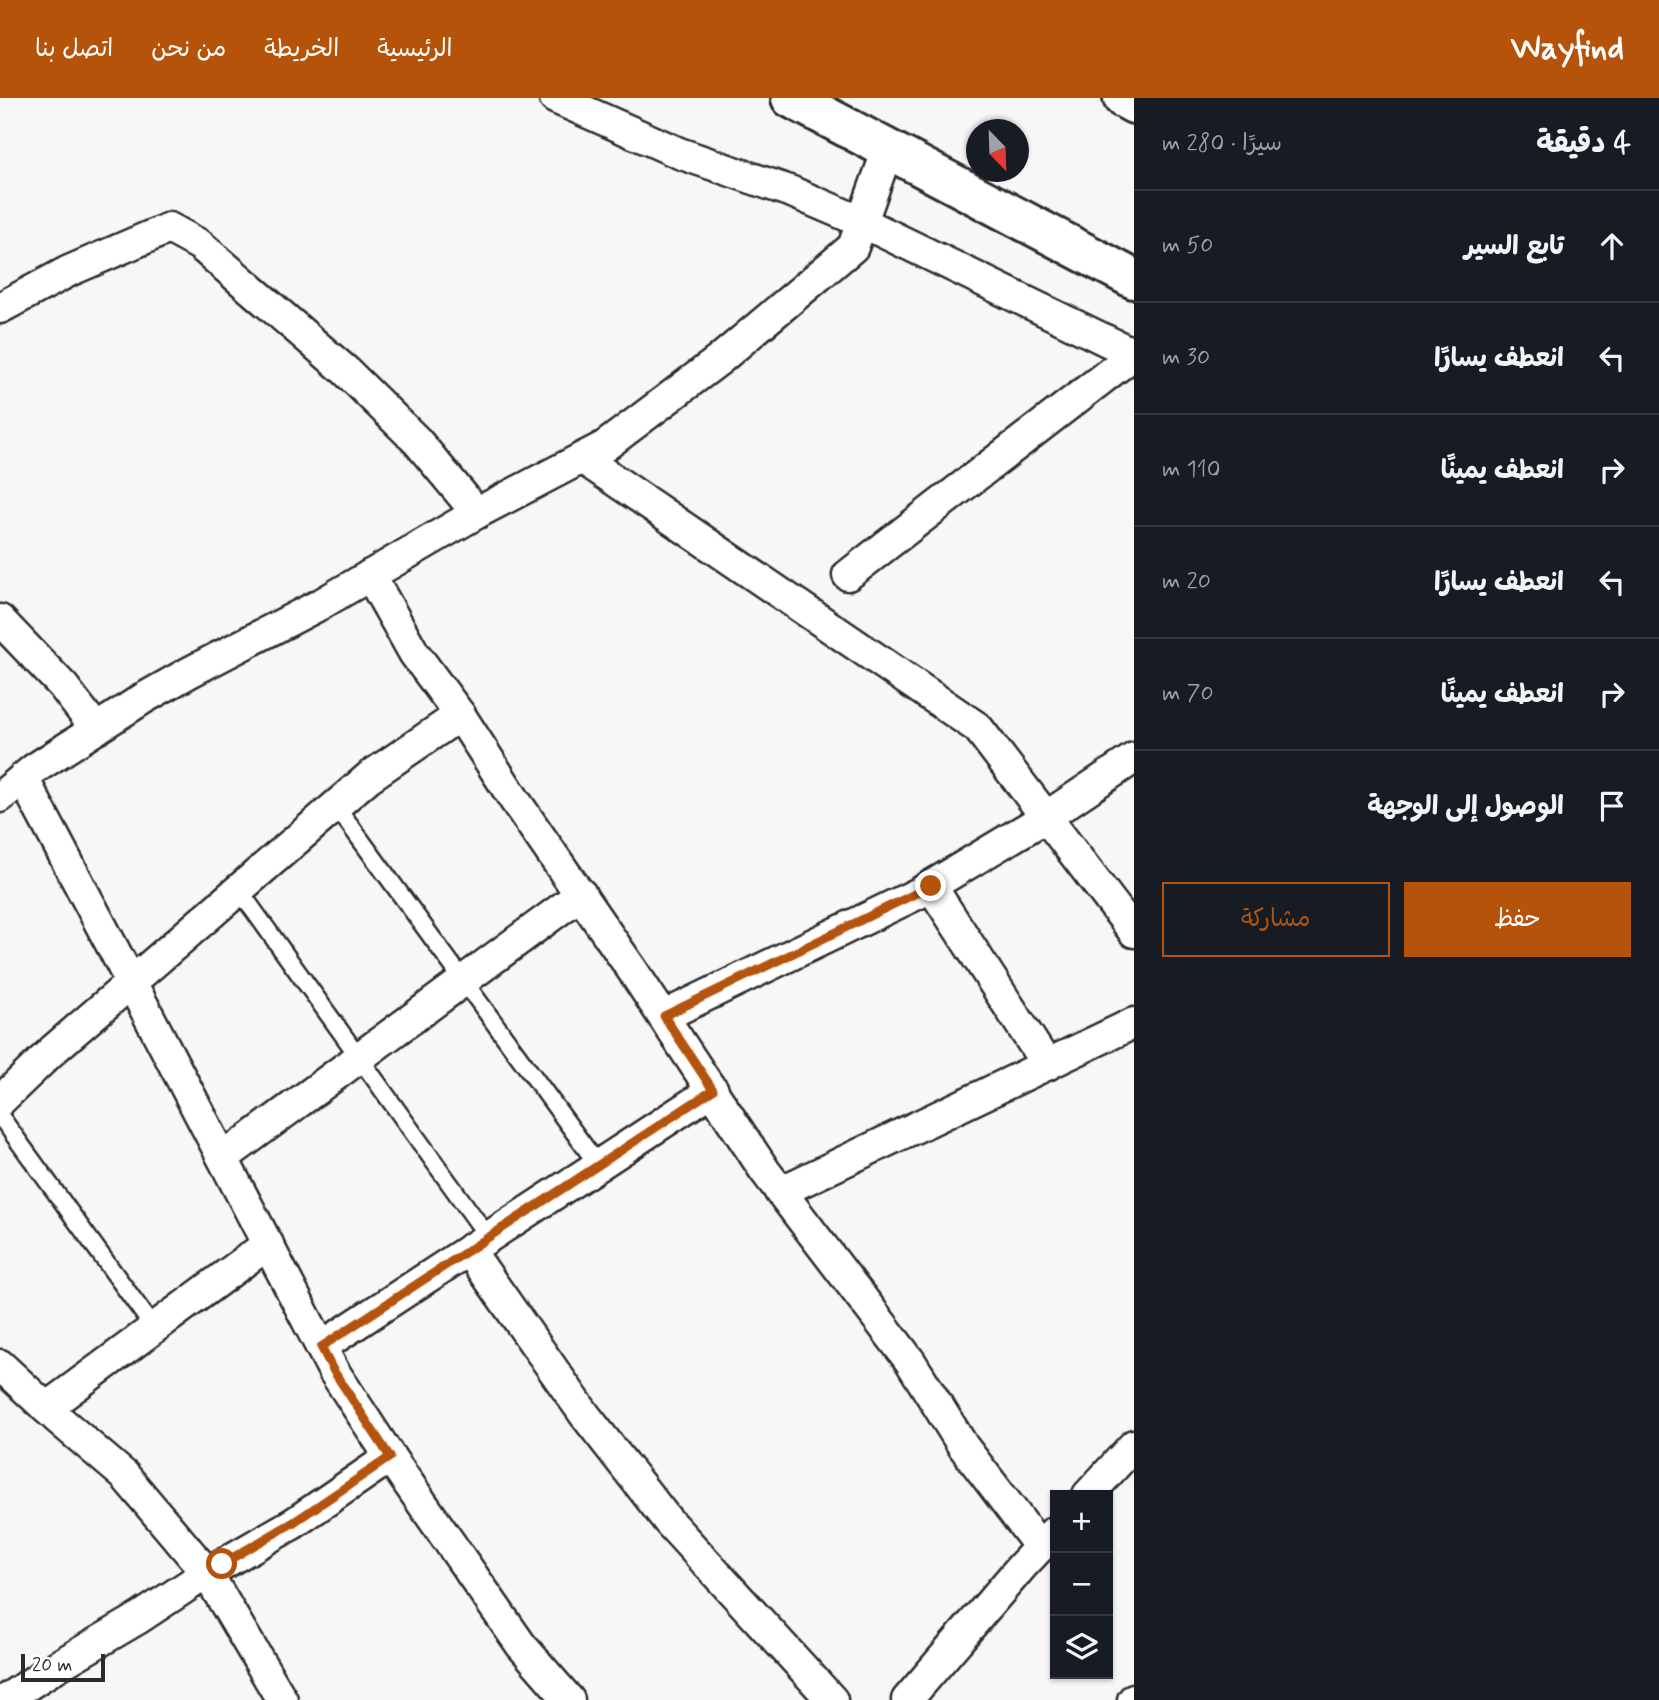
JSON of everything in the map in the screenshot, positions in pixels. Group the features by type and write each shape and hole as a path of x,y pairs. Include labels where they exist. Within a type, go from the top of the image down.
{"main road":[{"path":"791,98 1125,269"},
{"path":"1123,98 1134,104"}],"street":[{"path":"555,98 679,153 792,192 862,222 1134,354 848,575"},
{"path":"569,1700 521,1645 333,1370 131,982 11,787 144,698 321,604 477,513 605,446 719,360 853,247 888,149"},
{"path":"0,309 69,271 169,228 200,245 347,373 417,441 477,513"},
{"path":"582,458 978,728 1134,932"},
{"path":"370,575 414,653 460,715 514,799 664,1016 765,1171 910,1361 963,1446 1048,1539 907,1700"},
{"path":"0,620 63,686 96,729"},
{"path":"0,1101 53,1049 369,777 460,715"},
{"path":"664,1016 931,886 1046,817 1134,758"},
{"path":"931,886 1047,1065"},
{"path":"223,1158 581,894"},
{"path":"780,1192 1134,1023"},
{"path":"321,1347 713,1090"},
{"path":"479,1243 585,1415 668,1521 832,1700"},
{"path":"46,1408 268,1244"},
{"path":"0,1365 125,1476 207,1573 272,1697"},
{"path":"1093,1490 1134,1445"},
{"path":"5,1700 207,1573 294,1522 390,1457"}],"lane":[{"path":"336,806 598,1165"},
{"path":"239,890 359,1057 479,1243"},
{"path":"0,1116 154,1328"}],"route":[{"path":"222,1564 294,1522 390,1457 321,1347 713,1090 664,1016 931,886"}]}
